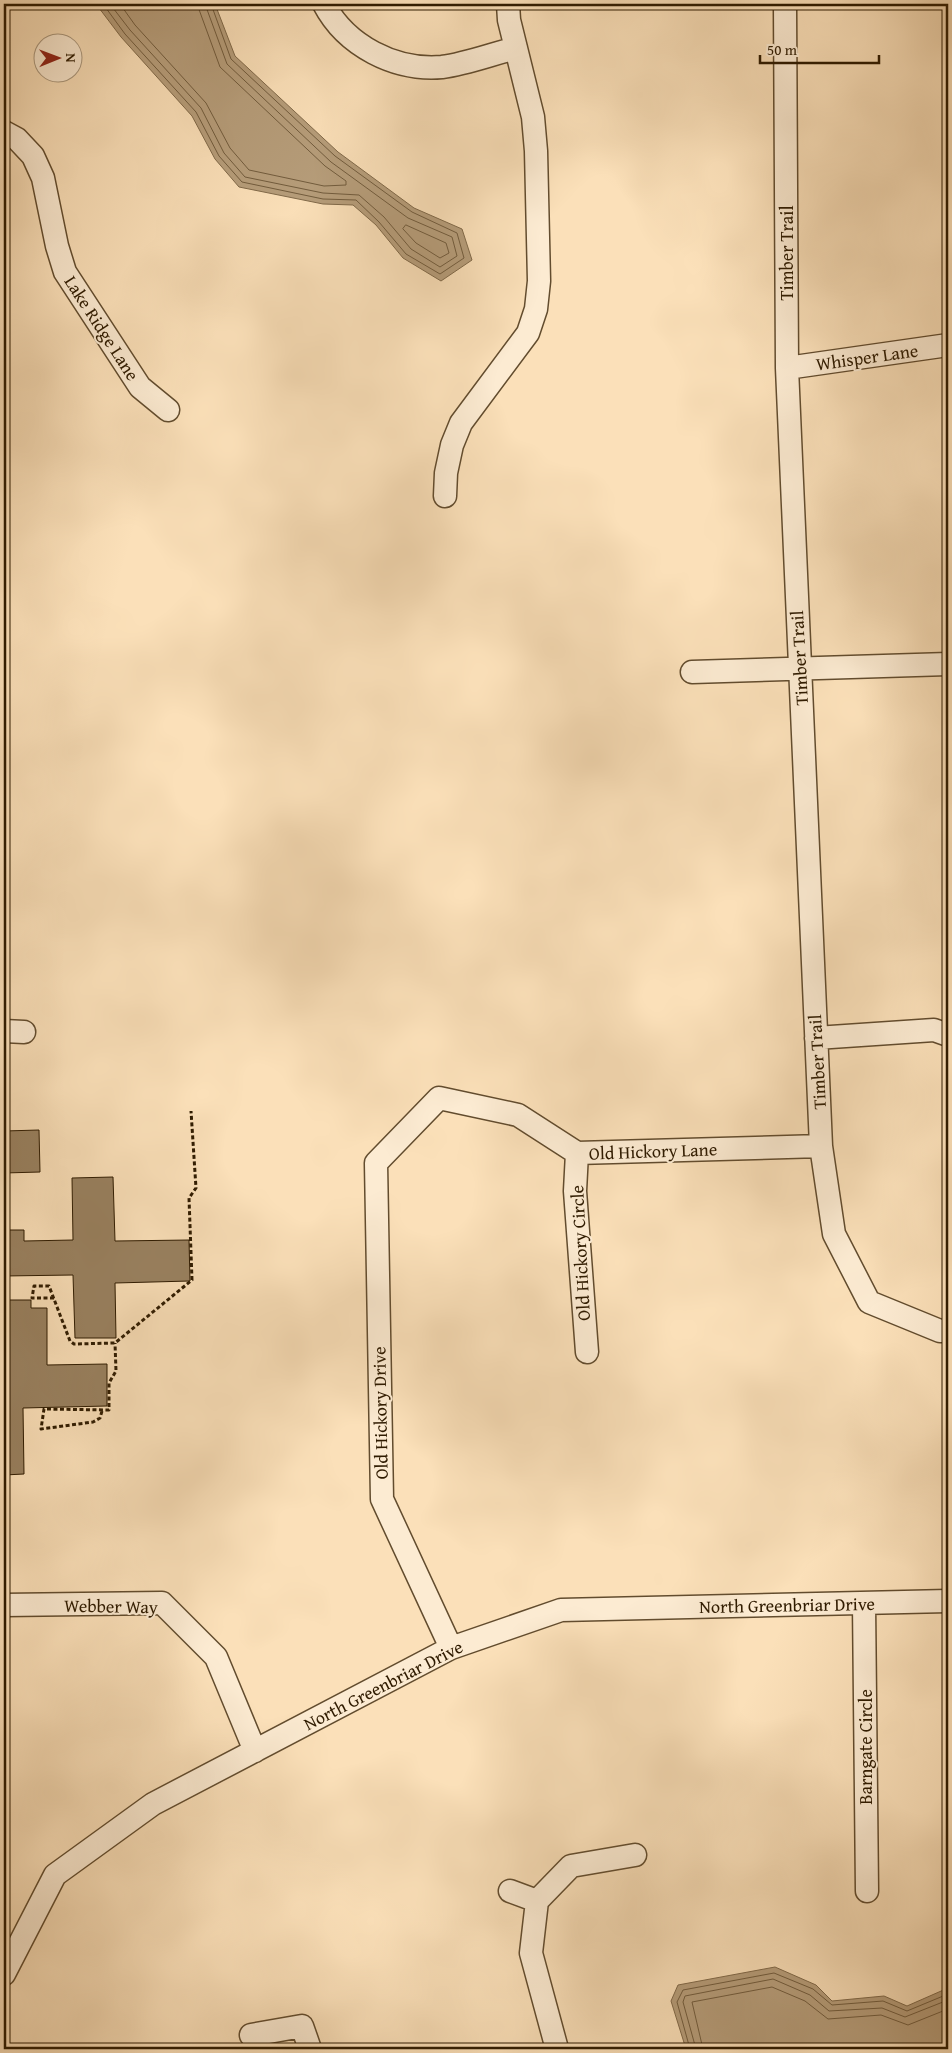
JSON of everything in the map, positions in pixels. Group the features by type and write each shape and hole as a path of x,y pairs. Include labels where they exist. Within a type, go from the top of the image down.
{"street":[{"path":"324,4 343,30 362,46 384,58 404,64 426,68 445,66 516,48"},
{"path":"445,496 446,472 452,445 461,423 528,333 536,309 539,281 536,151 533,117 509,20 508,4"},
{"name":"Timber Trail","path":"786,4 787,368 820,1146 834,1234 869,1302 940,1332 948,1331"},
{"name":"Lake Ridge Lane","path":"4,132 17,140 33,156 44,178 57,246 65,272 140,387 168,410"},
{"name":"Whisper Lane","path":"787,368 948,345"},
{"path":"692,672 948,664"},
{"path":"816,1038 934,1030 948,1035"},
{"name":"Old Hickory Lane","path":"376,1164 439,1098 518,1115 577,1153 820,1146"},
{"name":"Old Hickory Circle","path":"577,1153 575,1191 586,1352"},
{"name":"Old Hickory Drive","path":"376,1164 382,1499 451,1648"},
{"name":"North Greenbriar Drive","path":"4,1974 55,1875 153,1804 451,1648 561,1610 948,1601"},
{"name":"Webber Way","path":"4,1605 162,1603 216,1657 255,1752"},
{"name":"Barngate Circle","path":"864,1603 867,1891"},
{"path":"557,2049 531,1953 537,1902 571,1866 635,1855"},
{"path":"510,1891 537,1902"},
{"path":"251,2036 302,2026 310,2049"}],"path":[{"path":"54,1298 32,1298 34,1286 49,1286 54,1298 70,1341 74,1344 115,1343 192,1280 189,1198 196,1188 191,1111"},
{"path":"102,1411 100,1418 93,1422 41,1429 44,1410 109,1410 109,1383 116,1371 115,1343"}],"water":[{"path":"96,4 215,4 235,56 338,152 414,208 462,229 472,260 441,281 403,258 376,225 353,205 323,204 239,187 215,159 192,116 121,37"},
{"path":"775,1967 816,1985 832,2001 884,1996 907,2006 948,1988 948,2049 686,2049 671,2001 678,1985"}],"building":[{"path":"39,1130 40,1172 4,1173 4,1131"},
{"path":"113,1177 115,1241 189,1240 190,1281 115,1283 116,1338 75,1338 73,1275 4,1276 4,1242 8,1241 8,1230 24,1230 24,1241 73,1240 72,1178"},
{"path":"4,1300 31,1300 31,1308 47,1308 47,1365 107,1364 107,1406 23,1408 24,1474 4,1475"}]}
